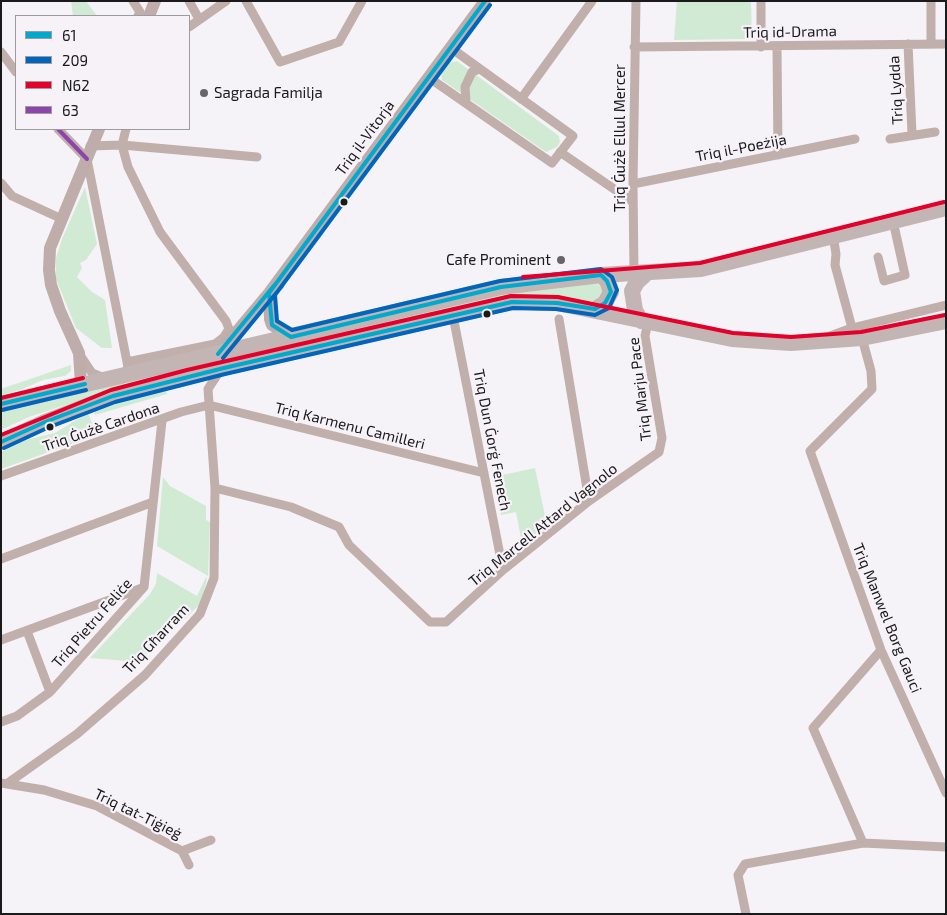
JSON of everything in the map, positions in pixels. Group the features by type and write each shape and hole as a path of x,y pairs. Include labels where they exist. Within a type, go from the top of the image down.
{"highway":[{"path":"1,442 86,405 188,376 220,362 291,337 501,286 601,275 701,269 946,208"},
{"path":"641,274 632,291 635,310 645,326"},
{"path":"595,309 605,303 610,292 607,281 601,275"},
{"path":"1,404 108,379 128,368 220,362 454,316 512,302 557,303 595,309 645,326 732,339 791,343 820,342 857,333 946,321"}],"street":[{"path":"133,1 140,12 138,15"},
{"path":"149,15 155,1"},
{"path":"189,1 199,19"},
{"path":"190,27 226,1"},
{"path":"246,1 280,62 339,42 362,1"},
{"name":"Triq il-Vitorja","path":"220,362 485,1"},
{"path":"521,99 592,1"},
{"name":"Triq Ġużè Ellul Mercer","path":"636,1 633,202 641,274"},
{"path":"761,1 761,47"},
{"path":"931,1 931,44"},
{"name":"Triq Lydda","path":"908,44 912,134"},
{"name":"Triq id-Drama","path":"634,47 946,44"},
{"path":"777,47 778,156"},
{"path":"428,77 552,162 573,136 451,48"},
{"path":"1,52 15,71"},
{"path":"466,102 465,87 472,72 478,69"},
{"path":"59,130 87,160 128,368 215,344 224,338 229,329 226,321 160,232 128,167 122,145 126,130"},
{"path":"98,130 90,146 87,160 50,248 49,270 60,311 79,353 92,373 108,379"},
{"name":"Triq Lydda","path":"890,139 912,134 935,132"},
{"name":"Triq il-Poeżija","path":"633,184 855,139"},
{"path":"90,146 122,145 257,157"},
{"path":"560,152 633,202"},
{"path":"1,183 12,196 62,219"},
{"path":"878,257 884,281 905,275 893,221"},
{"path":"833,235 836,254 835,266 857,333 946,305"},
{"path":"270,293 270,320 272,324 291,337"},
{"name":"Triq Dun Ġorġ Fenech","path":"454,316 503,570"},
{"path":"560,319 589,501"},
{"name":"Triq Marju Pace","path":"645,326 662,438 660,452"},
{"name":"Triq Manwel Borg Gauci","path":"857,333 871,371 872,389 810,451 882,650 946,792"},
{"path":"79,353 81,384"},
{"path":"188,376 208,389 220,362"},
{"name":"Triq Għarram","path":"4,783 77,734 145,675 200,614 214,578 215,488 208,389"},
{"name":"Triq Karmenu Camilleri","path":"209,405 484,473"},
{"name":"Triq Ġużè Cardona","path":"1,476 162,421 182,412 209,405"},
{"name":"Triq Pietru Feliċe","path":"1,722 18,716 50,692 144,587 162,421"},
{"name":"Triq Marcell Attard Vagnolo","path":"215,488 291,507 339,526 349,546 430,622 446,622 503,570 589,501 660,452"},
{"path":"1,559 153,502"},
{"path":"1,640 144,587"},
{"path":"27,631 50,692"},
{"path":"863,843 813,728 882,650"},
{"name":"Triq tat-Tiġieġ","path":"4,783 44,790 97,806 182,850 189,865"},
{"path":"182,850 211,840"},
{"path":"746,914 738,875 745,864 863,843 946,846"}],"green space":[{"path":"71,1 86,1 96,15 73,15"},
{"path":"677,1 751,1 752,39 674,40"},
{"path":"457,61 559,136 560,142 557,147 546,152 442,80 441,71 447,63"},
{"path":"85,187 97,244 86,260 80,263 82,268 77,277 92,292 105,300 112,348 102,348 76,328 56,279 56,258 62,239"},
{"path":"597,283 603,290 602,297 590,302 558,295 501,296 111,390 29,417 1,430 1,410 480,297"},
{"path":"71,365 71,371 65,376 43,380 20,390 1,395 1,389"},
{"path":"166,390 167,394 95,415 94,410"},
{"path":"88,413 97,435 1,469 1,452 26,440 55,433"},
{"path":"535,468 548,530 523,549 516,512 501,515 493,477"},
{"path":"163,477 170,486 206,506 206,520 210,522 208,576 157,546"},
{"path":"157,573 197,596 206,577 201,603 185,619 173,618 166,633 140,662 90,658 150,594 156,584"}],"transit line":[{"name":"61","path":"1,442 45,422 113,396 224,368 512,302 557,303 595,309 605,303 611,292 607,281 601,275 501,287 291,337 272,325 269,293 485,1"},
{"name":"209","path":"4,448 47,428 115,402 225,374 513,308 556,309 595,315 609,308 617,290 612,277 601,269 500,281 292,330 277,321 275,295 490,5"},
{"name":"63","path":"59,130 87,159"},
{"name":"N62","path":"523,277 700,263 944,202"},
{"name":"61","path":"218,354 277,282"},
{"name":"209","path":"223,358 282,286"},
{"name":"N62","path":"1,435 111,390 187,370 511,296 558,297 733,333 791,337 861,332 945,315"},
{"name":"N62","path":"1,398 83,378"},
{"name":"61","path":"1,404 85,384"},
{"name":"209","path":"2,410 86,390"}],"place":[{"name":"Sagrada Familja","path":"204,93"},
{"name":"Cafe Prominent","path":"561,260"}]}
